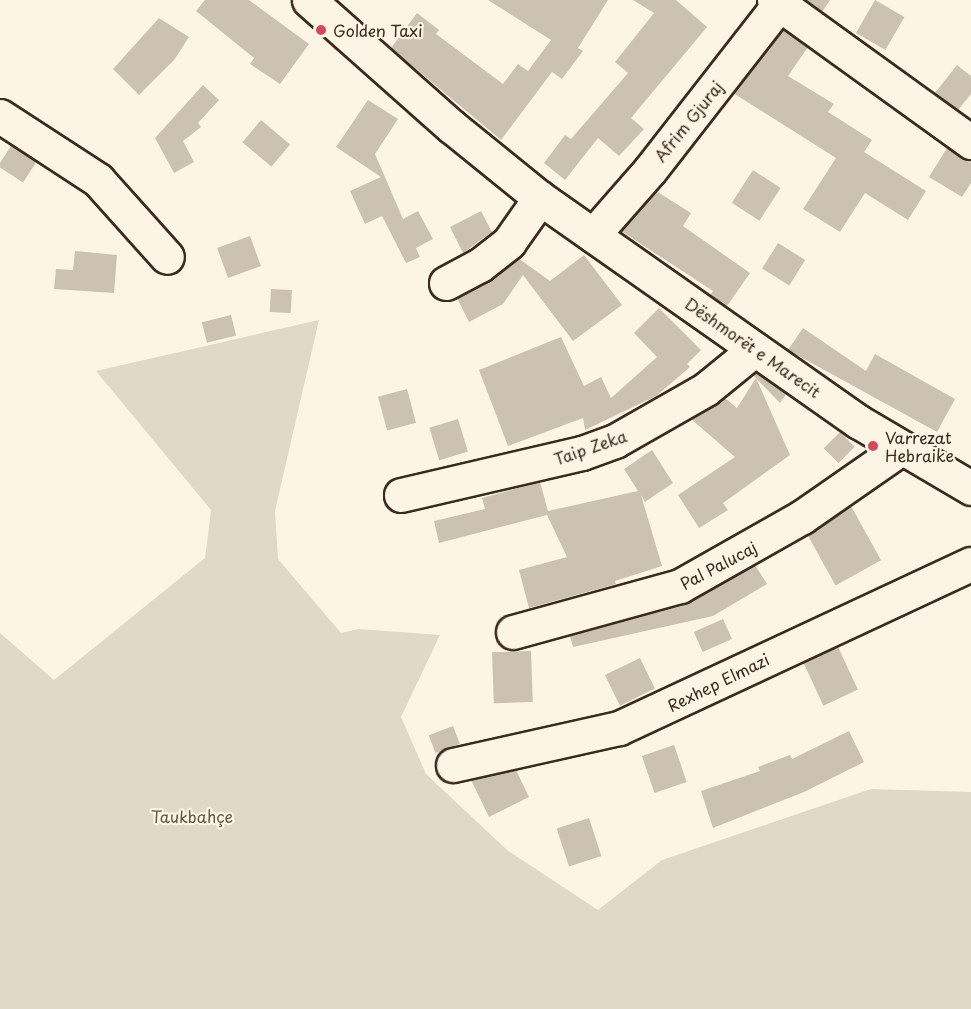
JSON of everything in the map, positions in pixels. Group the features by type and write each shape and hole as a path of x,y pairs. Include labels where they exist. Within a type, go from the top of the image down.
{"street":[{"name":"Dëshmorët e Marecit","path":"309,0 451,126 540,198 900,449 971,488"},
{"name":"Afrim Gjuraj","path":"593,235 650,170 777,2 971,142"},
{"path":"0,116 98,180 167,257"},
{"path":"446,283 480,265 509,242 540,198"},
{"name":"Taip Zeka","path":"401,495 572,455 615,441 706,389 755,349"},
{"name":"Pal Palucaj","path":"513,632 680,586 802,517 900,449"},
{"name":"Rexhep Elmazi","path":"453,765 619,728 971,564"}],"green space":[{"name":"Taukbahçe","path":"319,320 275,511 278,559 341,633 359,629 440,635 401,717 426,774 507,850 598,910 662,860 871,789 971,792 971,1009 0,1009 0,633 54,680 205,558 211,510 96,371"}],"building":[{"path":"205,0 249,0 309,44 280,84 250,64 254,58 196,11"},
{"path":"488,0 608,0 578,48 583,51 562,79 552,72 501,140 391,48 417,13 439,30 436,34 503,84 518,64 528,71 551,40"},
{"path":"633,0 676,0 707,27 631,118 644,129 619,156 598,138 565,180 544,163 565,135 571,139 628,73 615,62 654,13"},
{"path":"806,0 830,0 822,12"},
{"path":"875,0 904,17 885,50 856,33"},
{"path":"159,18 189,37 174,60 139,95 113,69"},
{"path":"783,30 808,47 788,76 834,104 828,112 872,140 864,152 926,191 908,220 865,193 840,232 803,209 836,158 733,93"},
{"path":"957,65 971,76 971,94 958,110 935,93"},
{"path":"203,85 219,100 198,123 201,127 183,141 194,162 174,173 155,138"},
{"path":"368,100 398,119 375,154 403,219 418,211 433,239 416,248 420,257 406,263 382,216 365,224 350,191 381,177 336,147"},
{"path":"261,120 290,144 271,167 242,142"},
{"path":"11,146 36,162 23,182 0,167 0,163"},
{"path":"947,148 971,163 971,183 962,197 929,177"},
{"path":"753,170 781,188 759,221 732,203"},
{"path":"656,191 691,213 683,226 750,273 727,306 710,295 713,291 621,231"},
{"path":"481,211 492,232 463,253 450,227"},
{"path":"250,236 261,266 228,278 217,248"},
{"path":"778,243 805,260 789,285 762,268"},
{"path":"75,251 117,255 114,293 54,289 56,269 73,270"},
{"path":"584,255 622,305 573,341 523,275 503,304 469,322 457,298 489,281 518,258 550,281"},
{"path":"271,289 292,290 291,313 270,312"},
{"path":"659,308 701,350 687,364 690,367 656,396 585,430 583,418 508,446 479,370 561,337 584,386 601,377 611,398 657,357 634,333"},
{"path":"231,315 236,335 207,343 202,322"},
{"path":"803,328 866,371 875,354 955,399 937,432 788,350"},
{"path":"756,372 786,394 780,403 753,375"},
{"path":"756,378 790,455 723,503 728,510 699,528 678,495 735,457 691,419 725,398 737,408"},
{"path":"407,389 416,423 387,431 378,397"},
{"path":"458,419 468,452 439,460 429,428"},
{"path":"840,432 855,447 839,463 824,448"},
{"path":"652,450 673,483 645,502 641,495 662,566 615,581 616,584 529,608 519,570 567,557 547,515 439,543 434,521 485,509 482,498 532,484 540,482 548,511 638,491 624,469"},
{"path":"851,506 881,560 836,585 806,531"},
{"path":"755,565 767,584 713,616 573,647 570,636 685,604"},
{"path":"723,619 732,639 703,652 694,632"},
{"path":"838,647 858,690 823,706 804,663"},
{"path":"531,651 533,702 494,703 492,652"},
{"path":"640,658 655,689 620,706 605,675"},
{"path":"453,726 460,744 436,753 429,735"},
{"path":"849,731 864,762 804,792 713,828 701,791 760,771 758,767 790,755 792,759"},
{"path":"674,745 687,782 655,793 642,756"},
{"path":"516,770 529,797 489,817 471,780"},
{"path":"589,818 601,856 569,867 557,829"}],"place":[{"name":"Golden Taxi","path":"321,30"},
{"name":"Varrezat Hebraike","path":"873,446"}]}
